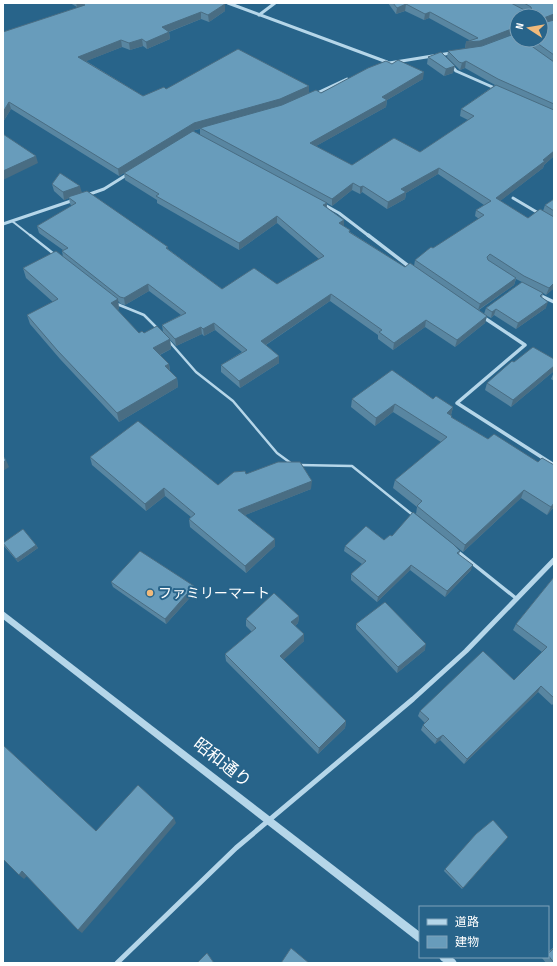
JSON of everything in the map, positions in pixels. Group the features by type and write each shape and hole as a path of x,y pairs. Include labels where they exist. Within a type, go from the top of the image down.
{"street":[{"path":"228,3 387,62"},
{"path":"259,15 275,3"},
{"path":"380,65 387,62 454,53"},
{"path":"440,55 456,71 504,92"},
{"path":"309,96 351,77"},
{"path":"82,197 104,189 130,174"},
{"path":"513,198 547,218"},
{"path":"3,224 75,200"},
{"path":"318,202 339,213 414,270"},
{"path":"534,292 554,302"},
{"path":"485,310 479,314 525,345 457,403 554,465"},
{"path":"116,963 236,848 413,699 466,651 554,560"},
{"name":"昭和通り","path":"3,614 419,937"}],"lane":[{"path":"12,221 58,258"},
{"path":"114,302 120,306 144,315 160,332"},
{"path":"165,337 196,372 233,401 277,453 293,465 352,466 419,520"},
{"path":"456,550 517,599"}],"building":[{"path":"393,3 511,3 520,8 509,8 509,30 480,41 466,42 478,38 430,12 425,14 406,4 397,8"},
{"path":"524,3 554,3 554,14 549,16 549,8 531,8"},
{"path":"83,4 225,4 208,15 201,12 162,27 169,32 146,42 142,39 129,43 121,40 78,57 143,96 164,87 166,89 238,49 309,86 280,99 194,123 118,169 9,102 3,112 3,32 85,5"},
{"path":"554,20 554,55 544,48 549,48 549,21"},
{"path":"509,36 509,48 534,48 554,62 554,104 498,79 466,61 462,63 459,62 448,51 482,46"},
{"path":"441,52 455,66 446,69 428,57"},
{"path":"398,60 424,72 382,97 387,100 310,143 352,165 394,138 420,152 474,116 461,109 496,85 554,110 554,151 543,160 545,161 496,198 528,218 540,209 554,217 554,283 549,288 524,276 490,254 487,257 488,260 516,278 480,304 415,260 431,247 433,248 484,215 476,210 491,201 439,168 401,189 406,192 388,202 363,186 360,187 353,183 332,199 200,128 282,105 316,90 321,93 368,68 386,61 392,64"},
{"path":"193,131 327,203 323,205 344,220 339,223 350,230 349,232 405,267 410,263 487,316 457,340 426,320 394,343 379,332 382,330 331,294 261,341 279,356 239,381 221,365 247,350 214,323 203,329 201,327 175,339 162,325 186,313 148,284 124,298 120,297 62,251 68,248 37,226 76,203 68,197 87,191 168,247 166,248 222,289 254,268 277,284 324,256 277,216 239,243 156,196 159,194 124,173"},
{"path":"3,134 36,156 3,171"},
{"path":"60,173 80,186 63,192 52,184"},
{"path":"554,199 554,211 545,205"},
{"path":"56,251 118,299 111,303 139,333 142,331 144,333 157,326 170,339 153,348 169,364 165,366 177,378 117,413 57,350 27,315 58,299 23,268"},
{"path":"522,282 543,293 540,296 548,302 518,323 496,309 492,312 486,308"},
{"path":"533,347 554,359 554,366 513,400 487,383 512,361 514,362"},
{"path":"392,370 433,399 436,396 453,407 447,413 452,416 451,417 488,439 494,434 538,462 542,458 554,465 554,503 551,507 524,490 465,545 417,506 422,501 395,480 447,437 395,404 376,418 352,399"},
{"path":"138,421 218,485 234,472 245,471 246,474 278,462 300,462 312,481 238,510 275,539 245,566 189,519 195,514 164,488 145,504 90,457"},
{"path":"3,456 6,460 3,463"},
{"path":"413,512 453,544 460,551 457,553 473,565 447,591 411,565 378,597 351,574 366,561 345,546 366,526 384,540 390,535 392,536"},
{"path":"23,529 36,545 16,559 3,543"},
{"path":"140,551 194,586 165,619 111,582"},
{"path":"554,577 554,698 541,686 467,759 443,735 437,739 423,725 429,719 420,711 483,651 514,680 547,647 516,624"},
{"path":"274,593 299,616 291,622 304,634 280,656 346,721 319,748 225,654 256,628 246,619"},
{"path":"385,602 426,644 398,667 356,624"},
{"path":"3,745 96,831 138,785 174,818 78,930 22,871 19,875 3,859"},
{"path":"493,820 508,837 463,888 445,869 476,834"},
{"path":"291,948 309,963 281,963"},
{"path":"554,948 554,963 549,956 549,953"},
{"path":"207,953 214,963 197,963"}],"place":[{"name":"ファミリーマート","path":"150,593"}]}
